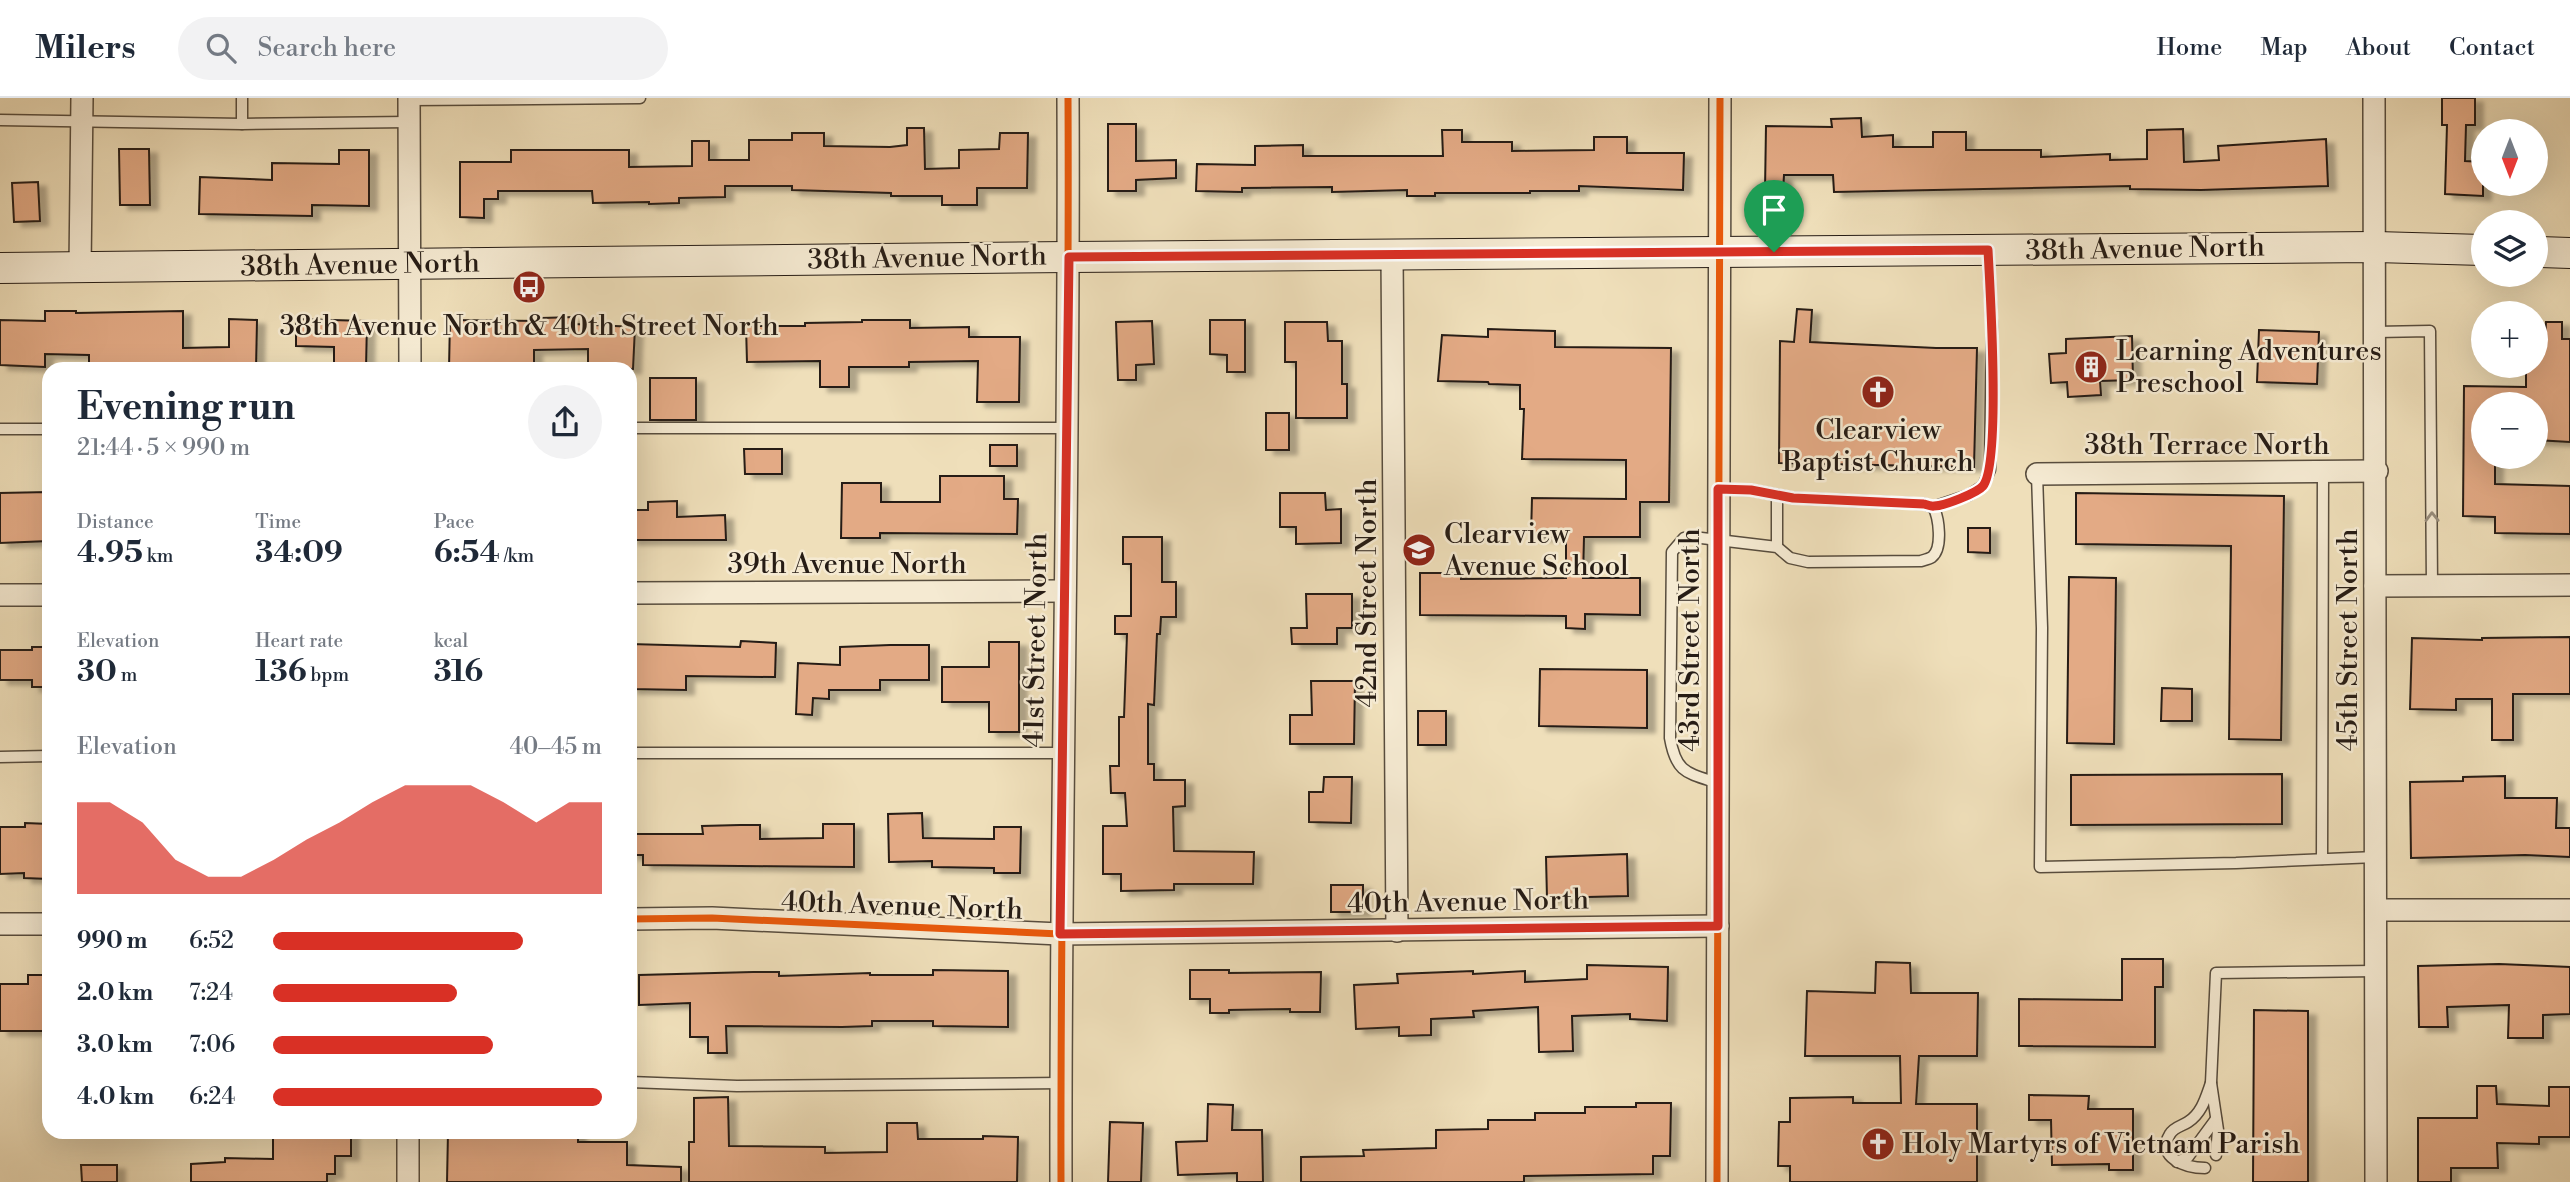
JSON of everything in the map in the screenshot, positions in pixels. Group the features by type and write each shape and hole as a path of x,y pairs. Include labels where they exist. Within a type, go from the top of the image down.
{"main road":[{"name":"38th Avenue North","path":"0,268 1392,254 2376,247 2471,250"},
{"path":"2548,252 2570,253"}],"street":[{"path":"80,269 82,98"},
{"name":"41st Street North","path":"1061,1182 1060,934 1069,257 1068,98"},
{"name":"43rd Street North","path":"1717,1182 1720,98"},
{"name":"45th Street North","path":"2374,98 2376,1182"},
{"path":"409,99 410,362"},
{"name":"42nd Street North","path":"1392,254 1397,931"},
{"name":"38th Terrace North","path":"2037,474 2376,471"},
{"path":"2375,586 2570,585"},
{"name":"39th Avenue North","path":"637,593 1065,591"},
{"path":"0,595 42,595"},
{"path":"2376,910 2570,910"},
{"name":"40th Avenue North","path":"637,919 712,919 1060,934 1718,926"},
{"path":"0,924 42,924"},
{"path":"408,1139 408,1182"}],"lane":[{"path":"242,98 242,124"},
{"path":"409,99 640,98"},
{"path":"0,120 242,124 409,122"},
{"path":"1718,489 1751,490 1793,498 1924,504 1933,507 1969,495 1983,486 1990,470 1992,327 1988,250"},
{"path":"2376,332 2430,331 2432,586"},
{"path":"637,428 1067,428"},
{"path":"0,429 42,429"},
{"path":"2322,859 2323,472"},
{"path":"2037,474 2042,628 2040,867 2376,857"},
{"path":"1777,495 1777,547"},
{"path":"1718,783 1684,772 1673,756 1670,738 1672,552 1684,538 1718,539 1777,547 1790,558 1808,562 1921,561 1932,557 1938,548 1939,517 1933,507"},
{"path":"637,753 1063,753"},
{"path":"0,757 42,756"},
{"path":"2216,1154 2218,1142 2211,1083 2216,973 2376,971"},
{"path":"637,1082 737,1087 1061,1083"},
{"path":"2205,1168 2193,1168 2178,1162 2169,1156 2166,1149 2168,1136 2174,1129 2191,1120 2203,1105 2211,1083"},
{"path":"2178,1162 2188,1157 2216,1119"}],"building":[{"path":"2442,98 2475,98 2475,119 2471,119 2471,125 2466,125 2465,161 2471,161 2471,195 2445,194 2447,125 2442,125"},
{"path":"1861,118 1862,137 1893,135 1893,147 1933,147 1933,132 1966,132 1966,150 2041,150 2041,157 2110,154 2110,160 2147,159 2147,130 2183,129 2184,162 2219,160 2218,146 2326,139 2328,186 2201,190 2130,189 2130,186 1834,192 1833,175 1784,175 1783,191 1765,191 1766,126 1832,127 1831,119"},
{"path":"1108,124 1136,124 1136,161 1176,160 1176,178 1136,180 1136,191 1108,191"},
{"path":"907,128 924,128 925,169 959,168 959,150 999,149 1000,133 1028,133 1027,188 977,188 977,205 942,205 942,196 792,190 792,186 725,186 725,197 679,198 679,203 649,204 593,203 592,191 498,191 498,199 484,199 484,218 460,217 460,162 511,162 511,150 629,150 629,167 692,166 692,141 709,141 709,160 749,160 749,140 792,140 792,133 824,133 824,146 890,147 907,145"},
{"path":"1442,130 1462,130 1462,142 1512,142 1512,151 1594,150 1594,137 1627,137 1627,153 1684,153 1683,190 1579,186 1579,191 1435,193 1435,196 1407,196 1407,190 1332,192 1332,187 1242,188 1242,192 1196,191 1197,164 1255,165 1255,146 1303,145 1303,156 1443,156"},
{"path":"119,149 149,149 150,205 120,205"},
{"path":"339,150 369,150 369,206 312,205 312,216 199,214 200,177 272,180 272,163 339,164"},
{"path":"38,182 40,221 14,222 12,183"},
{"name":"Clearview Baptist Church","path":"1797,309 1812,310 1810,342 1977,348 1974,467 1779,463 1780,341 1794,342"},
{"path":"45,311 183,311 183,348 229,347 229,319 257,320 256,362 89,362 89,355 45,354 42,367 0,365 0,320 45,321"},
{"path":"574,317 574,324 635,327 633,362 588,362 588,349 534,350 534,362 449,362 450,320 542,321 542,318"},
{"path":"296,319 367,321 366,362 334,362 334,347 296,346"},
{"path":"910,320 910,328 969,327 969,337 1020,337 1019,402 977,402 978,361 909,362 909,367 849,367 849,387 820,387 820,361 747,362 746,326 805,326 805,323"},
{"path":"1210,320 1245,320 1245,372 1227,372 1227,355 1210,354"},
{"path":"1152,321 1154,364 1136,365 1136,380 1118,380 1116,322"},
{"path":"1285,322 1327,322 1328,341 1342,341 1342,384 1347,384 1347,418 1296,418 1296,362 1285,362"},
{"path":"2548,322 2562,322 2562,339 2570,339 2570,442 2548,441 2548,392 2471,392 2471,469 2495,469 2495,484 2570,486 2570,534 2495,533 2495,517 2463,516 2464,386 2526,387 2526,378 2548,378"},
{"path":"1488,329 1555,331 1555,347 1671,348 1669,502 1640,502 1640,537 1584,537 1583,578 1640,578 1640,615 1585,614 1585,629 1566,628 1566,616 1420,615 1420,573 1461,573 1461,579 1566,578 1566,537 1531,536 1532,498 1626,499 1626,460 1522,459 1524,409 1520,409 1520,385 1438,381 1442,335 1488,337"},
{"path":"2259,330 2319,332 2317,384 2257,382"},
{"name":"Learning Adventures Preschool","path":"2132,336 2133,380 2100,381 2101,395 2068,397 2067,382 2051,383 2049,354 2066,353 2066,339"},
{"path":"650,378 696,378 696,420 650,420"},
{"path":"1266,413 1289,413 1289,450 1266,450"},
{"path":"990,445 1017,445 1017,466 990,466"},
{"path":"744,449 782,449 782,474 745,474"},
{"path":"940,476 1004,476 1004,499 1018,499 1017,534 880,533 880,538 841,538 842,483 881,483 881,502 940,502"},
{"path":"42,492 42,541 0,543 0,493"},
{"path":"1280,493 1325,493 1326,510 1341,509 1341,543 1296,544 1296,527 1280,527"},
{"path":"2076,493 2284,496 2281,740 2229,739 2231,546 2076,544"},
{"path":"677,501 677,517 725,515 726,540 637,540 637,510 648,510 648,502"},
{"path":"1968,528 1990,528 1990,553 1968,552"},
{"path":"1123,537 1162,537 1162,582 1176,582 1176,617 1161,617 1160,634 1157,634 1154,705 1148,704 1148,764 1154,764 1154,780 1185,780 1185,806 1173,807 1174,851 1254,852 1253,884 1174,884 1174,890 1121,891 1121,874 1103,874 1103,826 1127,826 1125,793 1111,793 1110,766 1119,766 1119,717 1124,717 1127,634 1115,634 1115,616 1131,616 1131,564 1123,564"},
{"path":"2069,577 2116,578 2114,744 2067,743"},
{"path":"1306,594 1352,594 1352,628 1337,628 1337,644 1292,644 1291,628 1307,628"},
{"path":"2570,637 2570,694 2513,694 2513,740 2492,740 2492,699 2456,699 2456,710 2410,709 2412,638 2482,640"},
{"path":"741,641 776,643 775,677 686,676 686,690 637,689 637,644 740,647"},
{"path":"989,642 1019,642 1019,732 989,732 989,702 942,702 942,667 989,667"},
{"path":"929,645 929,680 880,680 880,690 829,690 829,699 813,698 812,715 796,714 798,663 840,665 840,647"},
{"path":"32,647 42,647 42,687 32,687 32,680 0,680 0,650 32,650"},
{"path":"1540,669 1647,670 1647,728 1539,726"},
{"path":"1311,681 1355,681 1354,744 1290,744 1290,715 1312,715"},
{"path":"2162,688 2192,689 2192,721 2161,721"},
{"path":"1418,711 1446,711 1446,745 1418,745"},
{"path":"2282,774 2282,824 2071,825 2071,775"},
{"path":"2505,776 2505,798 2557,798 2556,828 2570,828 2570,857 2525,855 2411,858 2410,782 2463,781 2463,777"},
{"path":"1324,777 1352,777 1351,823 1309,822 1309,792 1323,792"},
{"path":"922,813 923,838 994,839 994,827 1021,827 1020,873 994,873 994,868 932,867 932,861 889,862 888,814"},
{"path":"25,823 42,824 42,879 24,878 24,873 0,874 0,827 25,827"},
{"path":"823,824 854,824 854,867 643,865 643,855 637,855 637,834 703,834 702,826 760,825 760,839 823,838"},
{"path":"1627,854 1628,896 1547,898 1546,857"},
{"path":"1331,885 1363,885 1363,912 1331,912"},
{"path":"2122,959 2163,959 2163,987 2155,987 2155,1047 2019,1046 2019,999 2122,1000"},
{"path":"1876,962 1910,963 1911,993 1978,993 1977,1056 1919,1056 1916,1104 1977,1104 1977,1182 1790,1182 1790,1166 1778,1166 1779,1122 1790,1122 1790,1098 1853,1097 1853,1103 1901,1103 1900,1056 1805,1056 1807,991 1875,993"},
{"path":"2499,964 2570,967 2570,1014 2543,1015 2543,1038 2508,1038 2509,1005 2447,1007 2448,1027 2419,1027 2418,966"},
{"path":"1587,965 1668,967 1667,1021 1630,1019 1630,1014 1572,1016 1573,1051 1539,1052 1538,1007 1473,1011 1474,1017 1431,1019 1431,1035 1399,1036 1399,1027 1356,1029 1354,985 1398,983 1397,974 1473,971 1473,974 1525,971 1525,982 1587,979"},
{"path":"933,970 1008,971 1008,1027 933,1026 933,1021 872,1021 872,1026 842,1027 726,1026 727,1053 708,1053 708,1037 690,1037 690,1003 639,1005 639,975 779,972 779,976 870,973 933,975"},
{"path":"1190,970 1229,970 1229,973 1321,972 1320,1012 1290,1012 1290,1009 1210,1013 1210,999 1190,999"},
{"path":"28,975 42,975 42,1031 0,1031 0,984 28,984"},
{"path":"2254,1010 2308,1011 2308,1182 2253,1182"},
{"path":"2477,1086 2496,1086 2497,1104 2549,1106 2549,1087 2570,1087 2570,1137 2539,1137 2539,1144 2497,1143 2498,1168 2451,1168 2451,1182 2418,1182 2418,1118 2477,1118"},
{"path":"2029,1095 2089,1096 2088,1109 2133,1109 2133,1170 2109,1170 2109,1164 2052,1165 2051,1120 2029,1120"},
{"path":"728,1097 729,1146 825,1147 825,1153 887,1152 887,1123 917,1123 918,1139 1018,1137 1017,1182 689,1182 689,1142 694,1142 694,1098"},
{"path":"1636,1103 1671,1103 1670,1156 1653,1156 1653,1174 1524,1176 1524,1182 1301,1182 1301,1157 1364,1156 1363,1150 1436,1148 1436,1130 1488,1129 1488,1120 1535,1120 1535,1113 1585,1113 1585,1107 1636,1107"},
{"path":"1208,1104 1233,1105 1232,1130 1262,1130 1263,1182 1237,1182 1237,1173 1178,1175 1176,1142 1207,1141"},
{"path":"1110,1122 1143,1123 1141,1182 1108,1182"},
{"path":"273,1139 351,1139 351,1156 335,1156 335,1174 327,1174 327,1182 191,1182 191,1164 225,1162 225,1158 273,1159"},
{"path":"448,1139 578,1139 578,1142 627,1142 627,1165 681,1167 681,1182 447,1182"},
{"path":"81,1165 117,1165 117,1182 82,1182"}],"cycle path":[{"path":"1061,1182 1068,98"},
{"path":"1717,1182 1720,98"},
{"path":"637,919 712,918 1060,934 1718,926"}],"place":[{"name":"38th Avenue North & 40th Street North","path":"529,287"},
{"name":"Learning Adventures Preschool","path":"2091,367"},
{"name":"Clearview Baptist Church","path":"1878,392"},
{"name":"Clearview Avenue School","path":"1419,550"},
{"name":"Holy Martyrs of Vietnam Parish","path":"1878,1144"}],"route":[{"path":"1988,250 1992,327 1990,470 1983,486 1969,495 1933,507 1924,504 1793,498 1751,490 1718,489 1718,926 1060,934 1069,257 1774,252 1988,250"}]}
